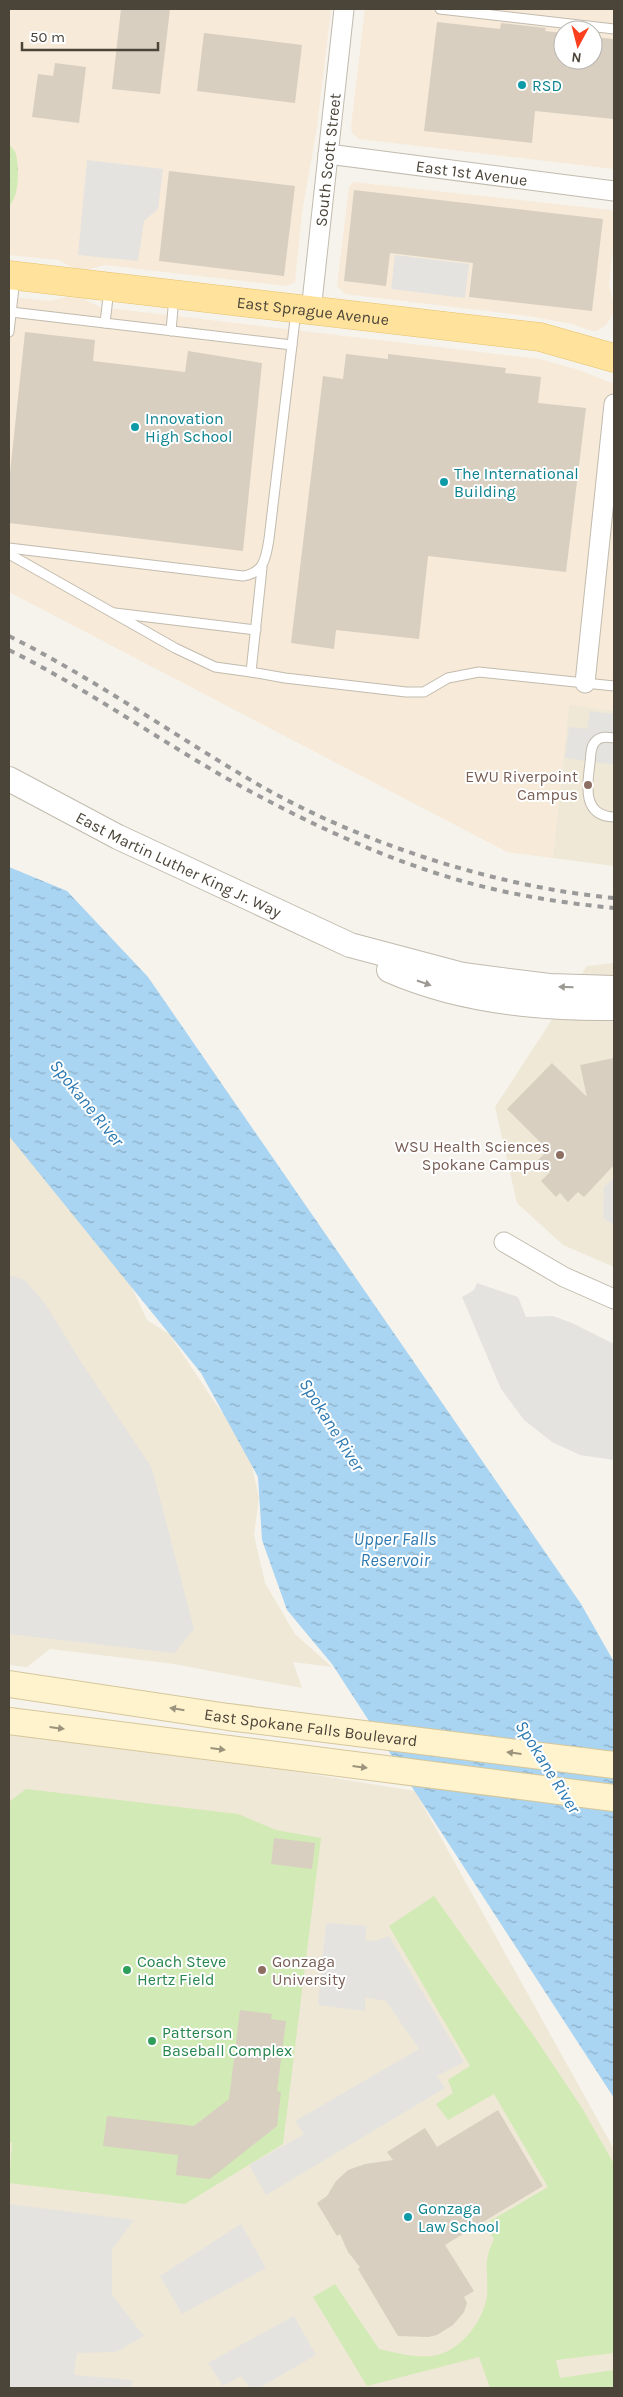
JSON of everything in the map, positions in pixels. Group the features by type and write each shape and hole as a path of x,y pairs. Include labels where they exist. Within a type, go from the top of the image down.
{"main road":[{"name":"East Sprague Avenue","path":"12,275 540,336 614,358"},
{"name":"East Spokane Falls Boulevard","path":"9,1684 295,1726 614,1765"},
{"name":"East Spokane Falls Boulevard","path":"9,1722 614,1798"}],"street":[{"name":"South Scott Street","path":"303,310 328,154 344,9"},
{"name":"East 1st Avenue","path":"328,154 614,191"},
{"path":"585,683 614,404"},
{"name":"East Martin Luther King Jr. Way","path":"9,779 118,837 350,945 463,975 549,986 614,988"},
{"name":"East Martin Luther King Jr. Way","path":"350,945 360,956 393,971 427,984 459,993 538,1006 614,1008"},
{"path":"504,1242 564,1276 614,1299"}],"lane":[{"path":"440,9 614,29"},
{"path":"9,332 12,275"},
{"path":"105,323 110,286"},
{"path":"171,331 175,294"},
{"path":"251,672 262,568 269,539 292,345 303,310"},
{"path":"11,312 292,345"},
{"path":"9,548 243,576 253,575 262,568"},
{"path":"9,554 110,612 215,667 285,678 406,692 424,692 448,678 471,673 614,686"},
{"path":"110,612 256,630"},
{"path":"614,738 605,737 596,740 592,747 586,790 590,803 598,812 614,817"}],"shaded area":[{"path":"9,9 331,9 317,127 302,213 295,282 287,286 104,265 88,270 73,268 59,260 9,255"},
{"path":"365,9 614,9 614,169 359,139 352,133 351,127"},
{"path":"87,160 163,169 158,209 144,221 138,261 78,255"},
{"path":"353,182 611,210 614,213 614,240 609,284 614,308 612,316 606,325 597,331 592,331 572,324 528,316 345,294 337,286 349,187"},
{"path":"395,255 469,264 465,298 391,289"},
{"path":"9,297 50,301 66,297 82,298 100,307 540,359 579,370 614,384 614,711 569,706 553,858 507,852 9,592"},
{"name":"EWU Riverpoint Campus","path":"569,705 614,711 614,866 553,858"},
{"path":"590,711 614,714 614,765 565,758 569,727 587,729"},
{"name":"WSU Health Sciences Spokane Campus","path":"614,963 614,1267 563,1245 517,1203 495,1107 587,966"},
{"path":"9,1135 16,1136 126,1275 147,1320 169,1334 249,1453 259,1498 254,1535 265,1583 295,1634 332,1667 293,1662 302,1688 174,1664 50,1649 27,1667 9,1665"},
{"path":"614,1178 614,1225 603,1218 604,1187"},
{"path":"9,1275 25,1280 46,1305 81,1362 152,1468 194,1629 174,1653 9,1634"},
{"path":"477,1283 518,1297 526,1317 553,1316 572,1323 614,1344 614,1460 580,1455 552,1442 524,1420 501,1389 462,1297 474,1290"},
{"name":"Gonzaga University","path":"9,1731 167,1751 415,1791 614,2149 614,2388 9,2388"},
{"path":"326,1923 367,1926 365,1940 374,1941 389,1936 464,2062 437,2076 445,2088 266,2195 249,2165 304,2134 295,2121 419,2049 386,2001 365,1997 365,2011 318,2005"},
{"path":"9,2204 134,2220 112,2249 112,2295 144,2336 116,2352 77,2353 74,2375 132,2380 131,2388 9,2388"},
{"path":"241,2224 266,2268 182,2314 160,2276"},
{"path":"294,2316 316,2355 259,2388 250,2388 241,2376 223,2386 208,2363"}],"green space":[{"path":"9,144 16,154 18,174 17,189 9,206"},
{"name":"Patterson Baseball Complex","path":"26,1789 238,1814 276,1830 321,1838 283,2144 185,2204 9,2183 12,2143 9,2142 9,1802"},
{"path":"434,1896 536,2039 582,2108 614,2164 614,2353 556,2360 560,2378 614,2370 614,2388 490,2388 479,2357 367,2386 313,2297 335,2284 379,2349 406,2355 433,2356 452,2349 469,2334 485,2306 487,2296 487,2261 494,2239 485,2224 548,2187 494,2094 448,2120 436,2104 453,2093 448,2080 470,2066 389,1926"}],"water":[{"name":"Upper Falls Reservoir","path":"9,867 67,891 148,977 581,1604 614,1662 614,2098 332,1664 287,1610 262,1540 258,1477 201,1373 9,1136"}],"building":[{"path":"121,9 170,9 160,94 112,89"},
{"name":"RSD","path":"437,22 500,29 501,23 546,28 545,31 553,32 553,70 603,70 603,38 614,39 614,119 535,111 532,143 424,131"},
{"path":"204,33 302,45 295,103 197,91"},
{"path":"55,63 86,67 79,123 32,117 38,74 53,76"},
{"path":"169,171 295,186 284,276 159,261"},
{"path":"354,190 603,219 592,311 469,297 473,263 390,253 386,286 344,281"},
{"name":"Innovation High School","path":"25,332 95,340 93,361 185,372 188,351 262,363 243,551 9,523 9,482"},
{"name":"The International Building","path":"346,354 388,359 388,354 506,368 505,373 541,377 538,403 586,408 566,572 428,556 419,639 336,630 334,649 291,643 323,376 343,379"},
{"path":"614,1058 614,1165 584,1197 578,1192 568,1202 560,1193 556,1197 541,1181 550,1172 538,1160 548,1150 507,1109 552,1063 587,1097 580,1065"},
{"path":"274,1838 315,1843 312,1869 271,1864"},
{"path":"240,2010 272,2014 271,2019 286,2021 277,2091 281,2092 277,2126 210,2179 176,2175 178,2155 103,2146 107,2116 194,2126 229,2099"},
{"name":"Gonzaga Law School","path":"498,2110 543,2186 445,2245 474,2291 464,2297 467,2303 464,2312 453,2325 437,2335 428,2337 398,2336 358,2269 360,2267 348,2252 340,2234 337,2236 317,2203 327,2196 336,2181 348,2170 365,2164 393,2160 387,2152 425,2128 437,2147"}],"railway":[{"path":"9,636 104,689 259,785 341,826 431,860 477,873 524,884 614,898"},
{"path":"9,650 72,684 225,778 331,832 409,864 481,886 537,898 614,908"}],"place":[{"name":"RSD","path":"522,85"},
{"name":"Innovation High School","path":"135,427"},
{"name":"The International Building","path":"444,482"},
{"name":"EWU Riverpoint Campus","path":"588,785"},
{"name":"WSU Health Sciences Spokane Campus","path":"560,1155"},
{"name":"Coach Steve Hertz Field","path":"127,1970"},
{"name":"Gonzaga University","path":"262,1970"},
{"name":"Patterson Baseball Complex","path":"152,2041"},
{"name":"Gonzaga Law School","path":"408,2217"}],"water label":[{"name":"Spokane River","path":"87,1103"},
{"name":"Spokane River","path":"332,1425"},
{"name":"Spokane River","path":"548,1767"}]}
